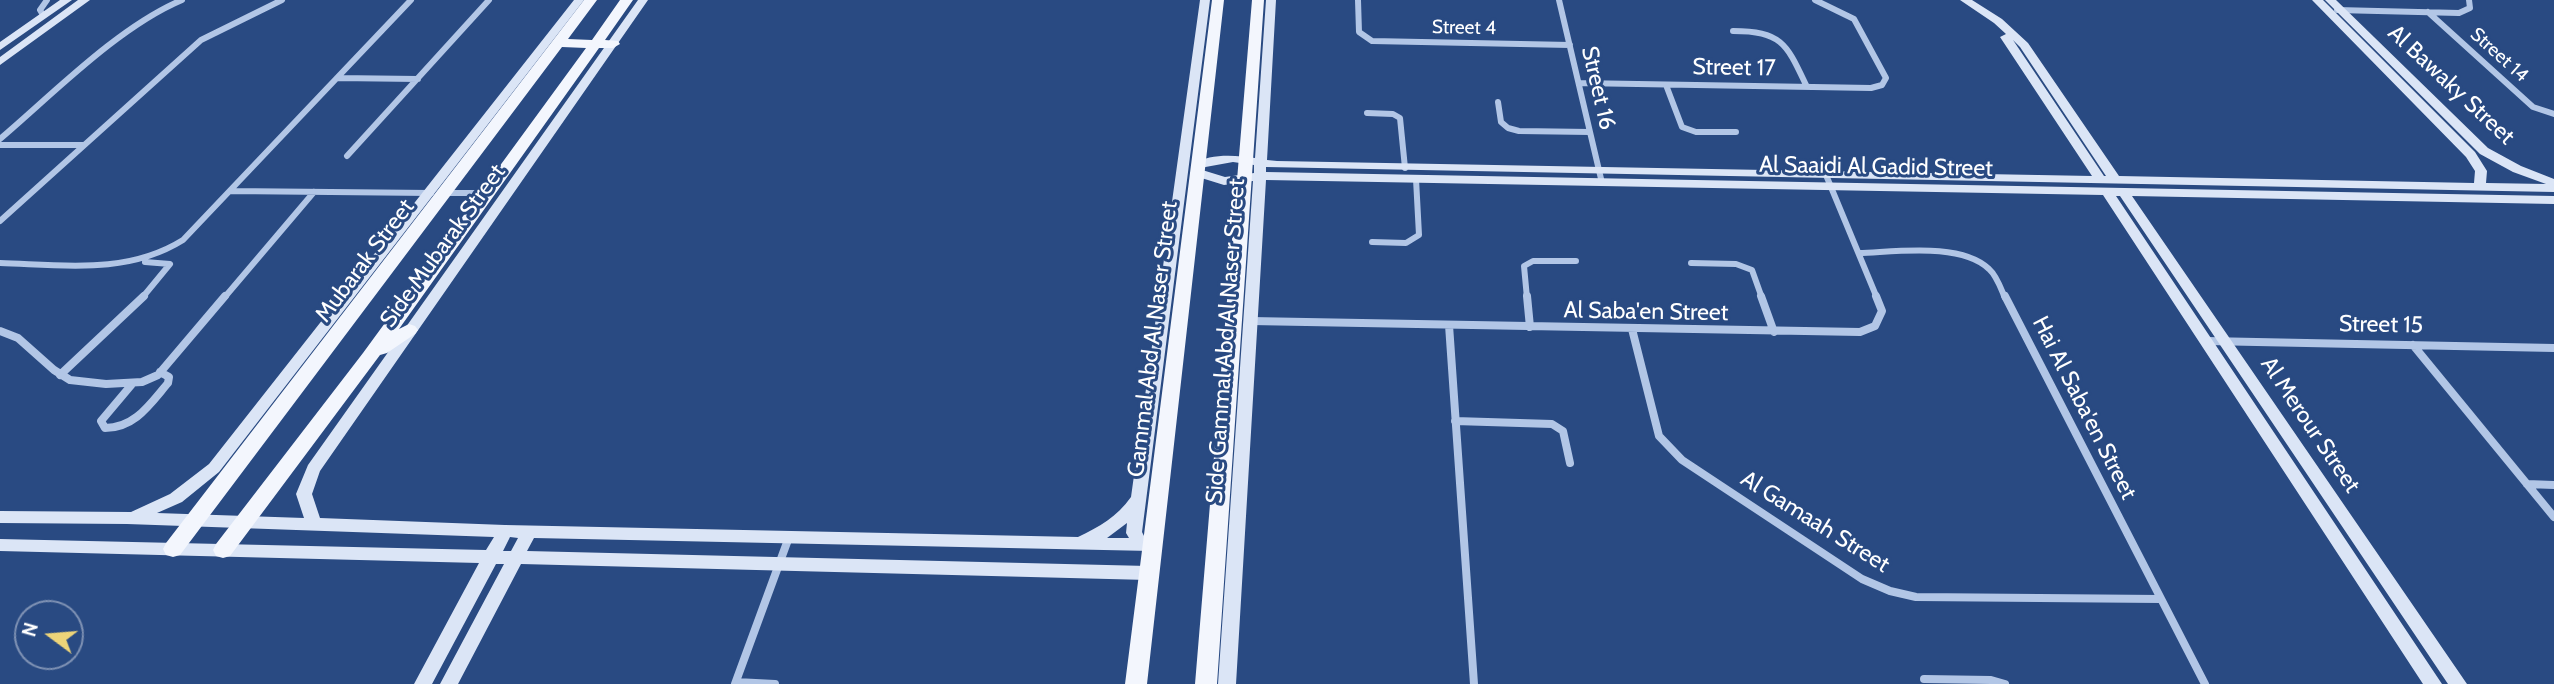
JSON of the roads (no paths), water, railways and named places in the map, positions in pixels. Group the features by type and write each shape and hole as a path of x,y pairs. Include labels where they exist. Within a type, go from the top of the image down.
{"main road":[{"name":"Mubarak Street","path":"173,549 437,193 592,0"},
{"path":"223,550 369,356 534,129 604,43 627,0"},
{"name":"Gammal Abd Al Naser Street","path":"1136,684 1165,377 1199,169 1203,72 1218,0"},
{"path":"1206,684 1237,386 1253,168 1258,0"},
{"path":"559,43 604,43"},
{"path":"534,129 542,144"},
{"path":"369,356 409,330"}],"street":[{"path":"43,15 40,10 47,0"},
{"path":"3,54 43,15 67,0"},
{"path":"3,54 86,0"},
{"path":"0,139 138,22 182,0"},
{"path":"0,221 201,40 282,0"},
{"path":"141,262 176,245 411,0"},
{"path":"347,156 489,0"},
{"name":"Side Mubarak Street","path":"127,518 176,498 214,468 437,193 579,0"},
{"name":"Side Mubarak Street","path":"314,524 304,494 309,476 542,144 604,43 643,0"},
{"path":"1151,544 1139,541 1135,536 1165,377 1203,72 1205,0"},
{"name":"Side Gammal Abd Al Naser Street","path":"1253,168 1271,0"},
{"name":"Street 4","path":"1358,0 1360,35 1376,42 1570,45"},
{"name":"Street 16","path":"1559,0 1601,177"},
{"name":"Street 17","path":"1579,83 1879,87 1886,81 1854,19 1815,0"},
{"name":"Al Merour Street","path":"1952,0 1982,18 2006,37 2226,342 2458,684"},
{"name":"Al Merour Street","path":"1965,0 1998,21 2024,45 2207,341 2433,684"},
{"name":"Al Bawaky Street","path":"2317,0 2341,10 2484,151 2554,186"},
{"path":"2341,10 2464,12 2471,6 2469,0"},
{"name":"Al Bawaky Street","path":"2329,5 2475,159 2483,177 2480,187"},
{"name":"Street 14","path":"2428,12 2533,107 2554,114"},
{"path":"1733,31 1762,31 1782,39 1807,87"},
{"path":"337,78 418,79"},
{"path":"1666,85 1682,127 1696,132 1736,132"},
{"path":"1498,102 1501,122 1511,130 1590,132"},
{"path":"1367,113 1393,114 1401,118 1405,167"},
{"path":"0,145 84,145"},
{"name":"Al Saaidi Al Gadid Street","path":"1199,169 1226,158 1253,168 1416,179 1601,177 2112,186 2215,194 2554,200"},
{"path":"2475,159 2497,159"},
{"name":"Al Saaidi Al Gadid Street","path":"1199,169 1218,181 1253,168 1277,165 1405,167 1601,177"},
{"path":"1372,242 1406,243 1419,235 1416,179"},
{"name":"Al Saba'en Street","path":"1250,321 1849,334 1866,331 1875,326 1881,316 1881,305 1829,181"},
{"path":"2206,181 2215,194"},
{"name":"Al Saaidi Al Gadid Street","path":"2112,186 2206,181 2554,186"},
{"path":"230,191 487,193"},
{"path":"0,331 21,339 60,375 83,383 133,383 150,380 160,372 314,191"},
{"name":"Hai Al Saba'en Street","path":"1859,253 1957,254 1977,260 1991,270 2205,684"},
{"path":"1530,327 1524,266 1534,261 1576,261"},
{"path":"0,263 170,264 143,297 60,375"},
{"path":"1691,263 1736,264 1752,270 1774,332"},
{"name":"Side Gammal Abd Al Naser Street","path":"1227,684 1237,386 1250,321 1246,266"},
{"path":"1448,325 1474,684"},
{"name":"Al Gamaah Street","path":"1632,329 1656,428 1670,450 1875,586 1916,597 2161,599"},
{"name":"Street 15","path":"2207,341 2554,348"},
{"path":"2413,345 2554,517"},
{"path":"133,383 101,421 105,428 121,428 138,418 168,383 169,377 160,372"},
{"path":"1455,421 1557,425 1565,435 1570,463"},
{"path":"2527,484 2554,485"},
{"path":"1076,544 1093,538 1116,524 1133,507 1141,494"},
{"path":"0,517 127,518 505,531 1151,544"},
{"path":"423,684 505,531"},
{"path":"449,684 530,531"},
{"path":"775,684 736,683 789,537"},
{"path":"0,545 1148,573"},
{"path":"1924,679 1991,680 2005,684"}]}
